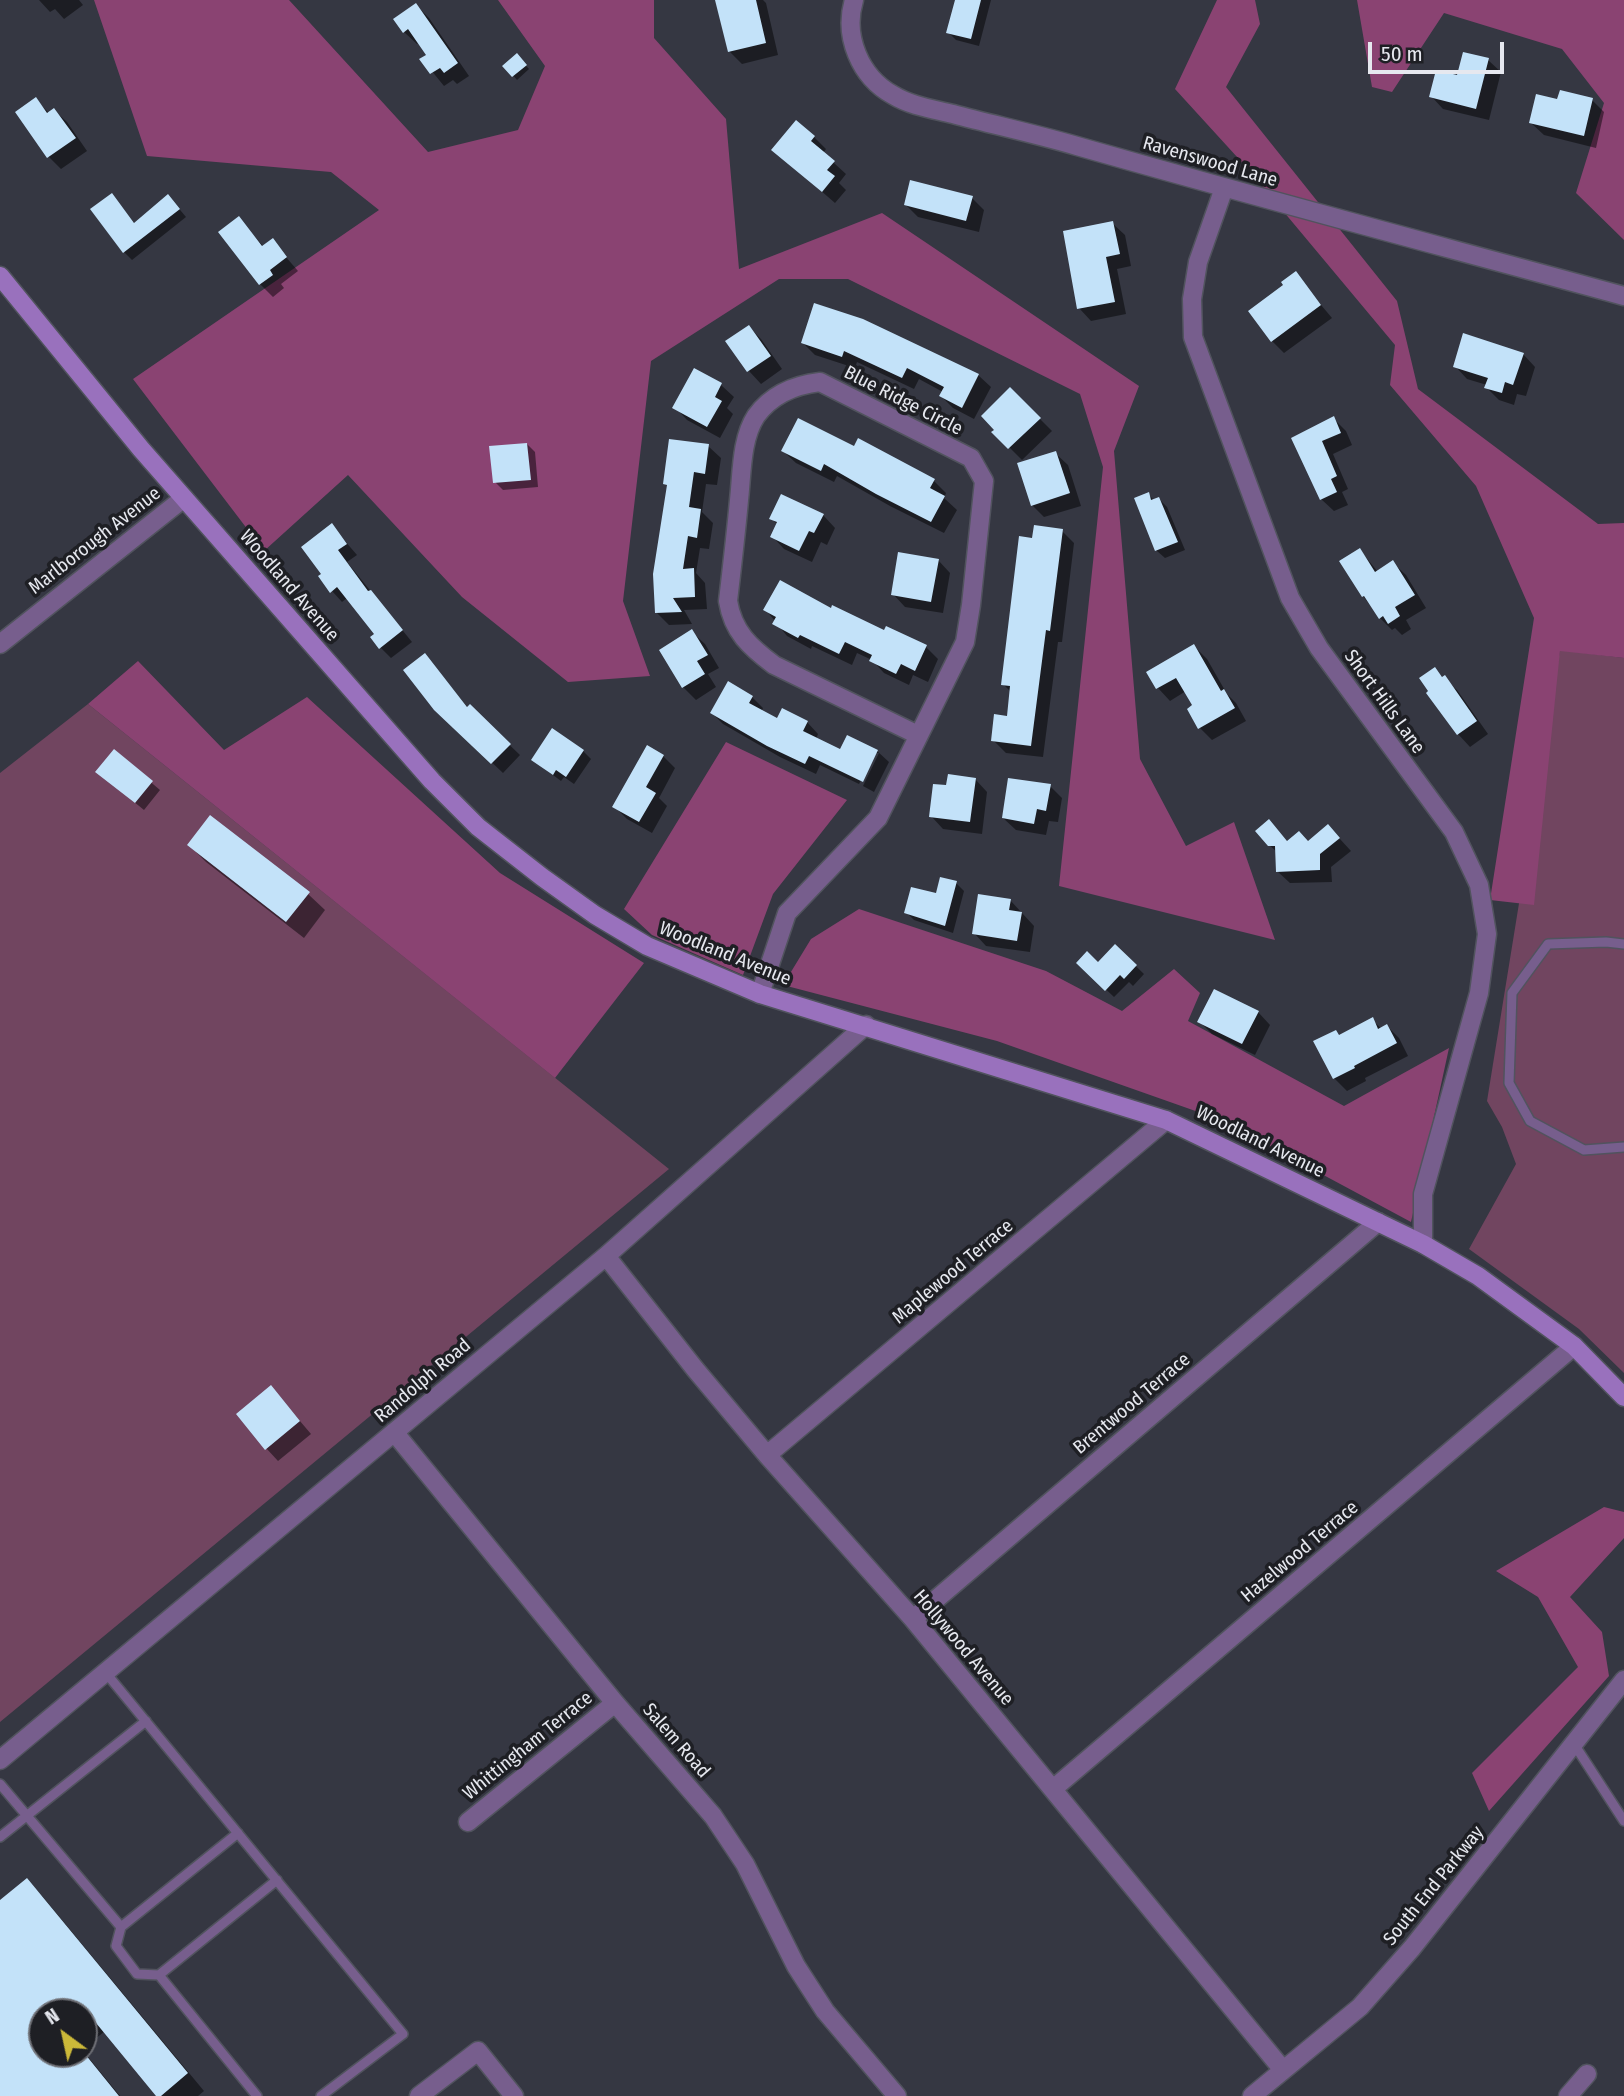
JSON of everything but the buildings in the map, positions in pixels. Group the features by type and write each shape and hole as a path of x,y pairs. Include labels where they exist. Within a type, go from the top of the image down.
{"street":[{"name":"Ravenswood Lane","path":"854,0 850,24 858,58 866,73 878,85 908,102 1624,296"},
{"name":"Short Hills Lane","path":"1224,188 1198,262 1192,299 1193,337 1290,598 1319,648 1454,832 1479,885 1486,934 1479,993 1423,1194 1423,1244"},
{"name":"Woodland Avenue","path":"2,283 141,449 432,781 478,827 595,915 647,946 760,994 1166,1120 1423,1244 1478,1276 1574,1346 1624,1397"},
{"name":"Blue Ridge Circle","path":"760,994 787,913 878,818 965,642 984,481 971,458 820,382 800,384 768,402 755,418 746,443 728,601 731,619 754,650 774,664 918,735"},
{"name":"Marlborough Avenue","path":"0,644 184,498"},
{"name":"Randolph Road","path":"0,1760 606,1256 866,1025"},
{"name":"Maplewood Terrace","path":"767,1455 1166,1120"},
{"name":"Brentwood Terrace","path":"913,1619 1378,1222"},
{"name":"Hollywood Avenue","path":"606,1256 767,1455 913,1619 1283,2070"},
{"name":"Hazelwood Terrace","path":"1053,1789 1574,1346"},
{"name":"Salem Road","path":"394,1432 615,1703 713,1816 745,1864 796,1966 825,2011 897,2096"},
{"name":"South End Parkway","path":"1252,2096 1360,2007 1412,1948 1624,1680"},
{"name":"Whittingham Terrace","path":"468,1822 615,1703"},
{"path":"419,2096 478,2051 514,2096"},
{"path":"1568,2096 1587,2074"}],"lane":[{"path":"1624,944 1548,944 1512,992 1508,1083 1530,1121 1584,1150 1624,1147"},
{"path":"106,1673 403,2034 323,2095"},
{"path":"0,1838 146,1721"},
{"path":"1574,1744 1624,1821"},
{"path":"0,1784 121,1927"},
{"path":"238,1833 121,1927 116,1946 137,1975 159,1975 277,1880"},
{"path":"159,1975 257,2096"}],"shaded area":[{"path":"94,0 289,0 428,152 518,130 545,66 498,0 654,0 654,38 726,119 739,269 882,213 1139,386 1114,451 1140,759 1186,846 1234,822 1275,940 1059,886 1103,467 1080,394 848,279 779,279 651,361 623,601 650,676 568,682 462,597 348,475 264,551 133,379 379,210 331,172 147,156"},
{"path":"1217,0 1255,0 1260,24 1226,87 1397,301 1418,389 1598,524 1624,523 1624,658 1560,651 1534,905 1490,900 1534,618 1476,486 1390,385 1395,345 1248,169 1175,89"},
{"path":"1357,0 1624,0 1624,240 1576,193 1604,103 1562,49 1444,13 1392,92 1372,87"},
{"path":"1560,650 1624,658 1624,1373 1579,1329 1469,1249 1516,1164 1502,1127 1487,1101"},
{"path":"138,661 224,750 307,697 500,873 644,963 555,1078 88,704"},
{"path":"88,704 669,1169 0,1722 0,773"},
{"path":"726,742 847,800 773,894 743,975 652,935 624,909"},
{"path":"859,909 1046,971 1122,1011 1174,969 1200,993 1188,1021 1344,1106 1449,1048 1411,1222 1221,1120 997,1041 783,985 811,939"},
{"path":"1604,1507 1624,1512 1624,1538 1570,1597 1602,1632 1609,1676 1489,1811 1472,1773 1578,1667 1538,1597 1496,1571"}]}
